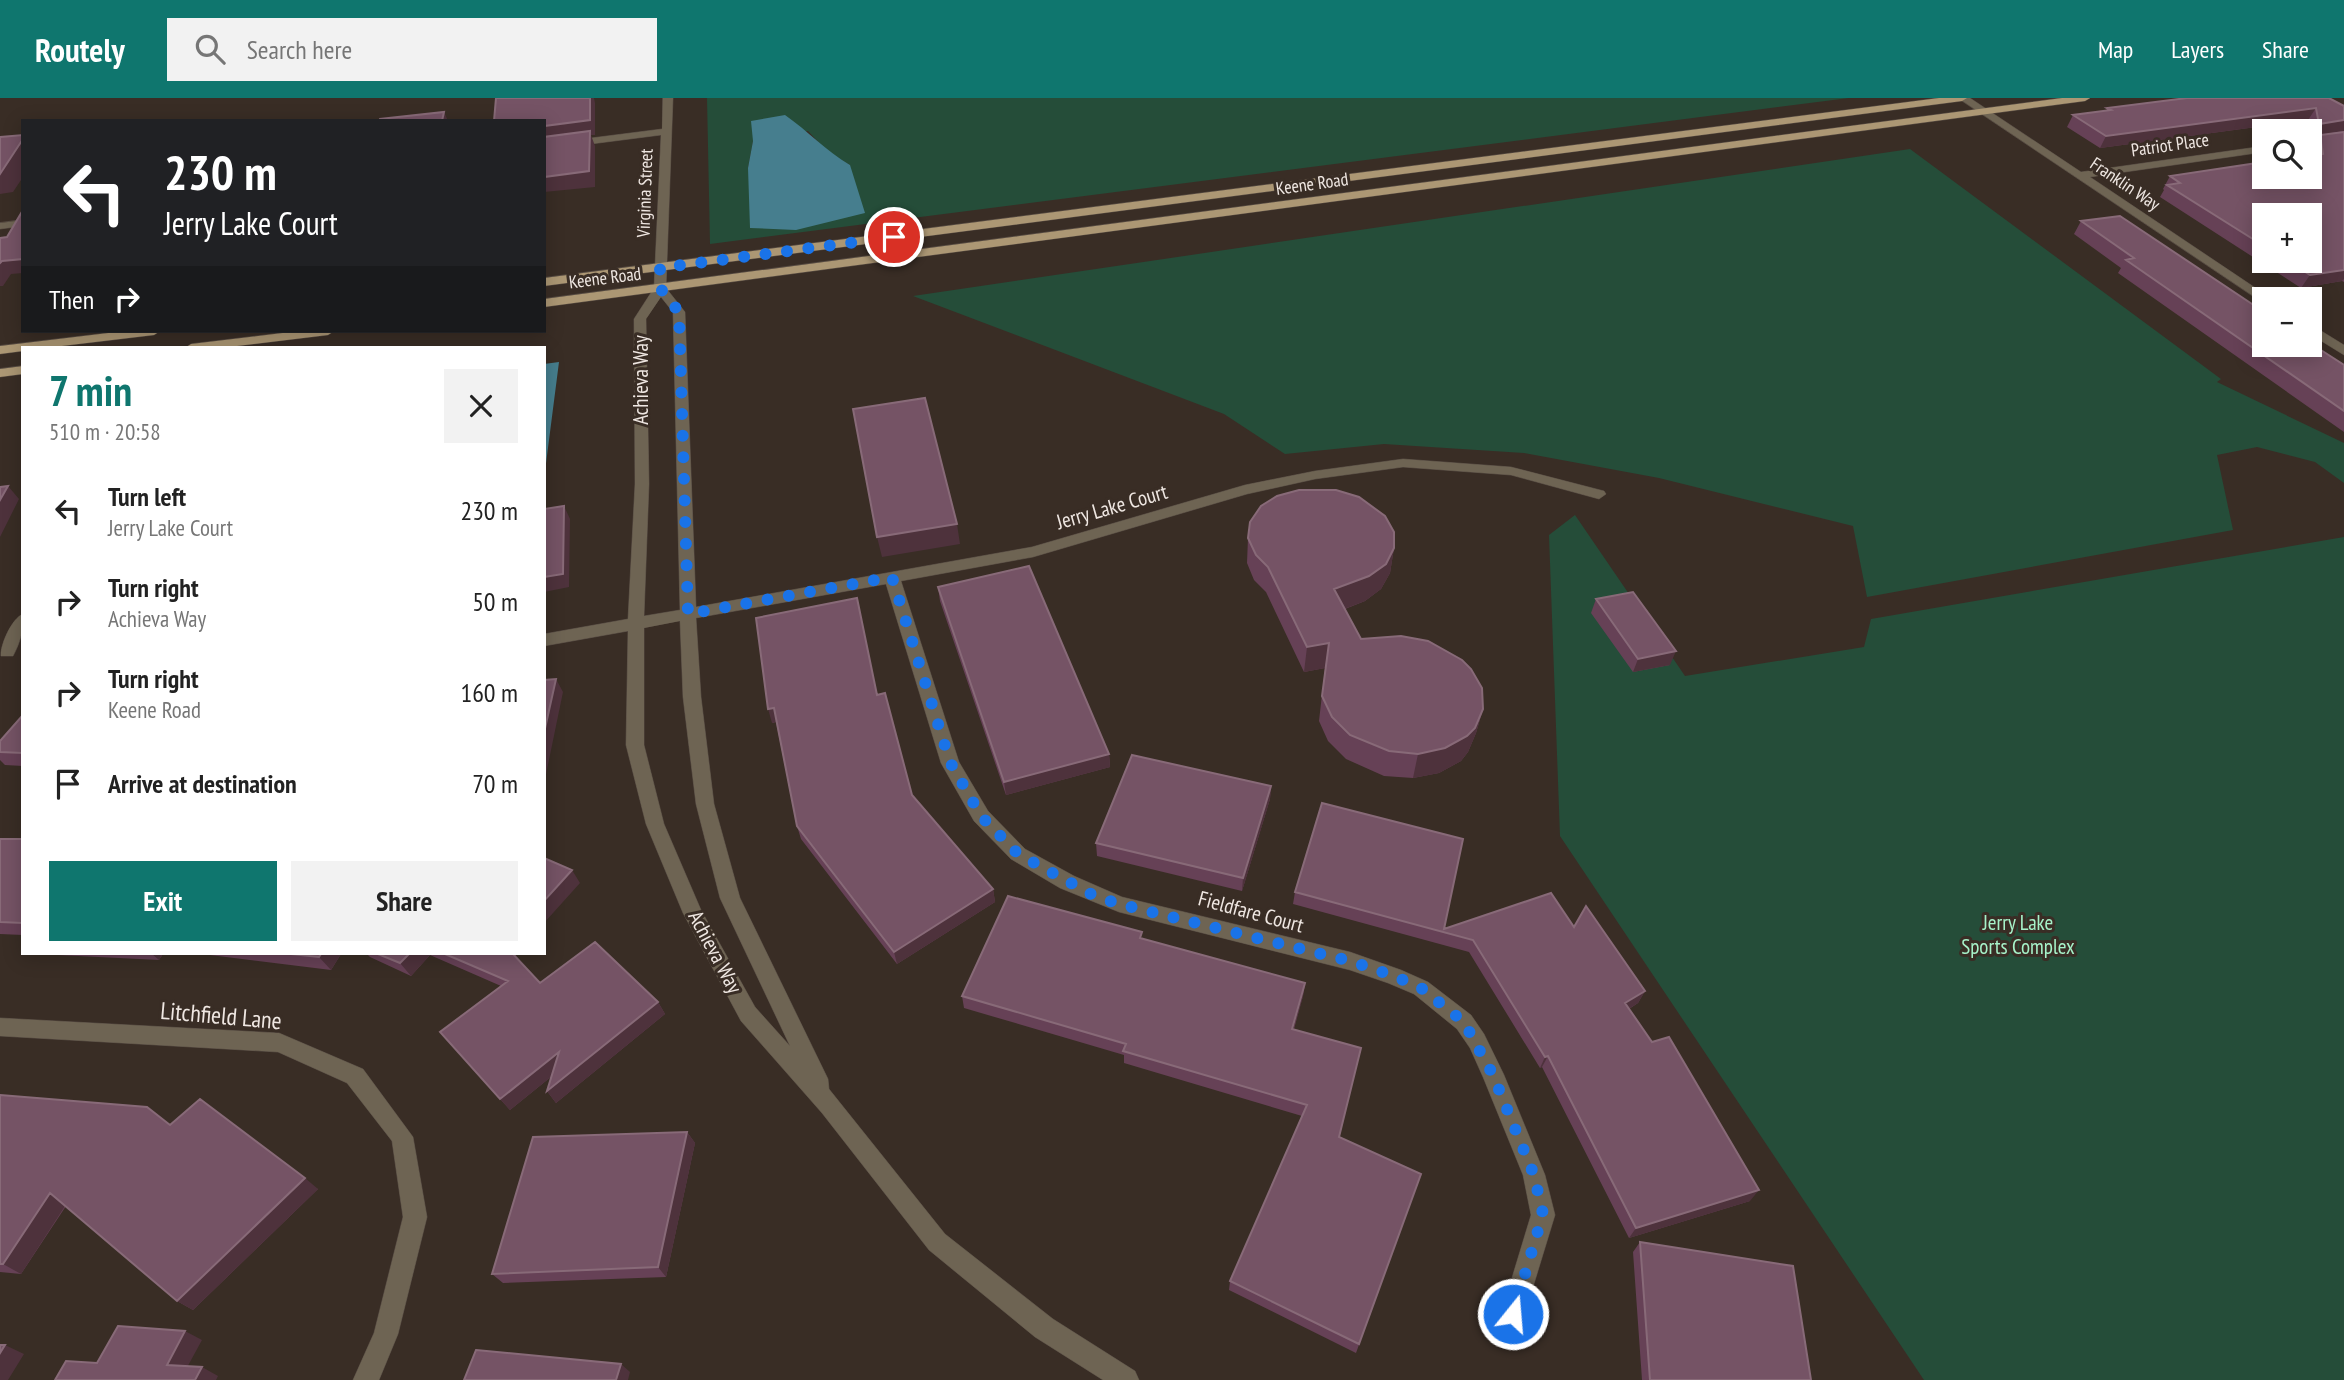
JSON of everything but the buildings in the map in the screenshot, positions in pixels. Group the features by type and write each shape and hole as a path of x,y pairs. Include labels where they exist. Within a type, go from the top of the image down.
{"main road":[{"name":"Keene Road","path":"546,282 1963,98"},
{"name":"Keene Road","path":"546,303 2085,98"},
{"path":"32,346 138,333"},
{"path":"207,346 312,333"},
{"path":"0,350 21,347"},
{"path":"0,373 21,370"}],"street":[{"name":"Virginia Street","path":"660,288 664,132 668,98"},
{"name":"Franklin Way","path":"1963,98 2252,290"},
{"path":"546,147 664,132"},
{"path":"2322,140 2344,137"},
{"name":"Patriot Place","path":"2081,175 2252,151"},
{"path":"0,226 21,223"},
{"name":"Achieva Way","path":"830,1106 730,898 705,804 692,697 679,312 660,288 640,319 642,484 636,624 635,744 655,824 693,913 748,1014 830,1106 937,1242 1045,1328 1126,1380"},
{"path":"2322,336 2344,350"},
{"name":"Jerry Lake Court","path":"546,640 1033,552 1256,487 1315,475 1403,463 1511,471 1599,494"},
{"name":"Fieldfare Court","path":"892,577 950,762 981,816 1018,854 1093,895 1119,904 1350,961 1394,976 1421,988 1464,1022 1493,1075 1534,1175 1543,1214 1513,1314"},
{"path":"10,653 21,625"},
{"name":"Litchfield Lane","path":"0,1027 279,1043 355,1076 402,1137 415,1217 386,1334 366,1380"}],"green space":[{"path":"707,98 1849,98 710,244","holes":["808,131 828,152 850,165 748,168 753,141"]},
{"path":"1910,149 2221,379 2217,382 2344,443 2344,483 2315,462 2257,447 2217,455 2233,530 1867,597 1853,526 1659,478 1524,453 1384,444 1285,454 1224,414 913,296"},
{"name":"Jerry Lake Sports Complex","path":"1575,515 1685,676 1864,647 1871,619 2344,537 2344,1380 1924,1380 1560,836 1549,535"}],"water":[{"path":"785,115 850,165 865,213 796,230 750,228 748,168 753,141 751,121"},
{"path":"559,362 546,463 546,364"}],"route":[{"path":"894,237 660,268 660,288 679,312 688,614 892,577 950,762 981,816 1018,854 1041,869 1093,895 1119,904 1158,911 1350,961 1421,988 1444,1004 1464,1022 1477,1041 1534,1175 1543,1214 1513,1314"}]}
